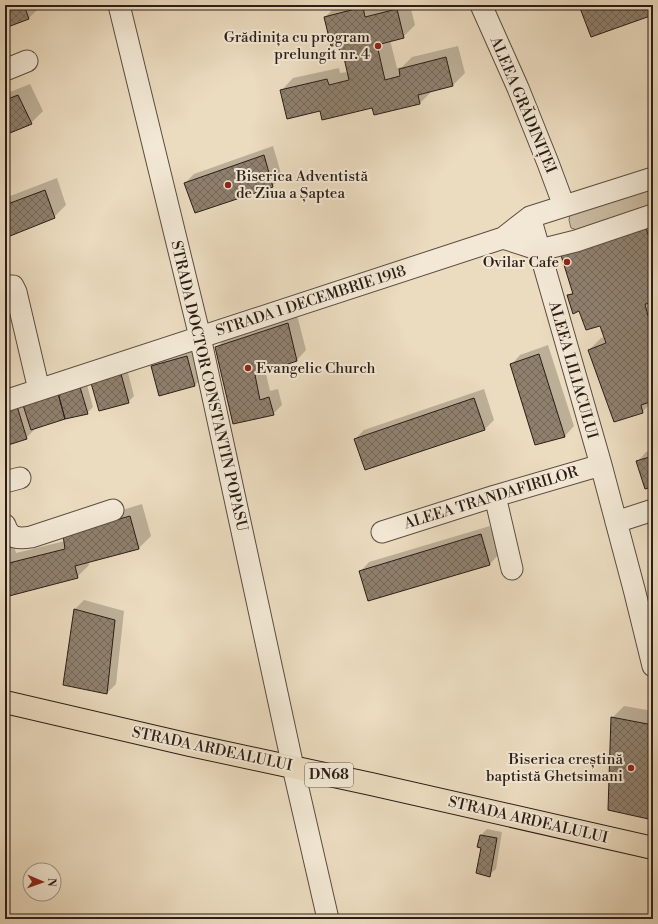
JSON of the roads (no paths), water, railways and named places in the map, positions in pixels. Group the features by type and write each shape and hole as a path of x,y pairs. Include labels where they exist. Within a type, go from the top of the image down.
{"main road":[{"name":"STRADA ARDEALULUI","path":"5,702 190,745 653,848"}],"street":[{"name":"STRADA DOCTOR CONSTANTIN POPASU","path":"119,5 200,337 328,919"},
{"name":"ALEEA GRĂDINIȚEI","path":"481,5 518,88 564,206"},
{"path":"5,70 27,61"},
{"name":"STRADA 1 DECEMBRIE 1918","path":"5,401 503,238 530,217 653,178"},
{"path":"503,238 540,250 576,241 653,215"},
{"name":"ALEEA LILIACULUI","path":"530,217 601,465 634,589 647,615 651,661 653,666"},
{"path":"5,286 13,286 16,292 39,390"},
{"name":"ALEEA TRANDAFIRILOR","path":"382,532 495,496 601,465"},
{"path":"495,496 512,569"},
{"path":"5,525 6,529 14,537 21,539 113,510"},
{"path":"616,522 653,510"}],"place":[{"name":"Grădinița cu program prelungit nr. 4","path":"378,46"},
{"name":"Biserica Adventistă de Ziua a Șaptea","path":"228,185"},
{"name":"Ovilar Cafe","path":"567,262"},
{"name":"Evangelic Church","path":"248,368"},
{"name":"Biserica creștină baptistă Ghetsimani","path":"631,768"}]}
